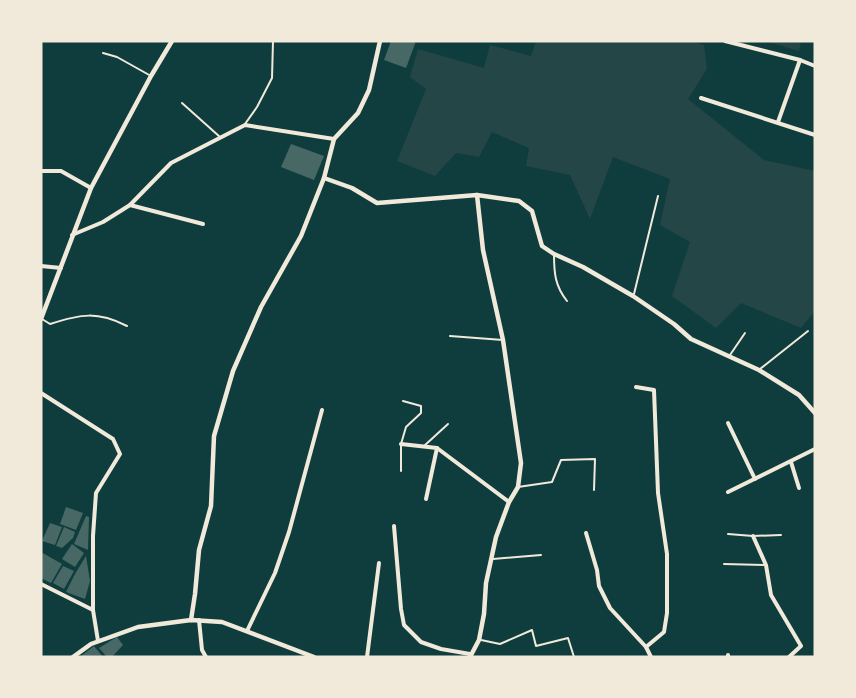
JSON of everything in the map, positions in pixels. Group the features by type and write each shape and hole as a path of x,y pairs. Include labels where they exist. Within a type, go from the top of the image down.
{"street":[{"path":"42,319 91,188 151,76 172,41"},
{"path":"191,620 199,550 211,506 214,436 233,371 261,307 301,236 324,178 334,139 358,113 369,90 380,41"},
{"path":"725,41 800,60 815,66"},
{"path":"778,122 800,60"},
{"path":"701,98 815,134"},
{"path":"72,235 103,222 130,204 171,163 244,126 334,139"},
{"path":"41,171 61,171 91,188"},
{"path":"324,178 352,188 376,203 477,195 519,201 532,211 542,246 633,296 674,324 691,339 758,370 799,395 815,413"},
{"path":"394,526 404,624 421,642 470,656 479,640 484,614 486,584 496,536 509,502 518,487 521,463 503,340 483,250 477,195"},
{"path":"130,204 202,224"},
{"path":"41,266 61,268"},
{"path":"636,387 654,390 658,494 667,554 667,614 664,632 646,647"},
{"path":"41,393 114,439 120,454 96,492 93,536 93,610 98,641"},
{"path":"247,631 275,574 322,410"},
{"path":"728,423 755,479"},
{"path":"401,444 437,448 509,502"},
{"path":"426,499 437,448"},
{"path":"728,492 815,449"},
{"path":"791,462 799,488"},
{"path":"586,533 597,570 599,586 610,608 646,647 651,657"},
{"path":"753,536 766,565 771,595 801,646 789,657"},
{"path":"367,657 379,563"},
{"path":"41,584 93,610"},
{"path":"198,620 202,650 206,657"},
{"path":"73,657 91,644 138,627 198,620 222,622 314,657"}],"lane":[{"path":"244,126 257,107 272,78 273,41"},
{"path":"103,53 117,57 151,76"},
{"path":"182,103 220,137"},
{"path":"633,296 658,196"},
{"path":"554,254 554,269 559,291 567,301"},
{"path":"42,319 50,324 76,316 95,314 113,319 127,326"},
{"path":"758,370 808,331"},
{"path":"729,356 745,333"},
{"path":"450,336 503,340"},
{"path":"401,471 401,444 406,427 421,413 420,406 403,401"},
{"path":"422,447 448,424"},
{"path":"518,487 552,482 561,460 595,458 594,490"},
{"path":"728,534 753,536 781,535"},
{"path":"491,559 542,555"},
{"path":"724,564 766,565"},
{"path":"479,640 500,644 532,630 536,646 568,638 574,657"}],"shaded area":[{"path":"536,41 690,41 704,45 707,69 688,99 764,160 815,171 815,311 801,328 741,303 716,328 672,296 690,242 660,225 670,179 613,157 590,219 570,175 526,166 529,148 492,132 479,157 456,153 435,176 397,161 426,89 410,77 418,49 484,68 490,45 531,56"},
{"path":"765,41 801,41 799,51"}],"building":[{"path":"391,41 416,41 406,68 384,60"},
{"path":"291,144 324,156 314,180 281,167"},
{"path":"66,507 83,513 76,530 60,524"},
{"path":"86,516 89,517 88,550 74,544"},
{"path":"50,523 62,527 55,545 42,541"},
{"path":"64,527 75,532 73,538 62,548 56,546"},
{"path":"72,544 84,553 75,567 62,559"},
{"path":"41,552 62,564 51,583 41,578"},
{"path":"86,556 90,581 85,599 66,592"},
{"path":"63,566 74,571 64,589 53,583"},
{"path":"117,637 123,645 112,657 107,657 99,648"},
{"path":"94,646 103,657 80,657"}]}
